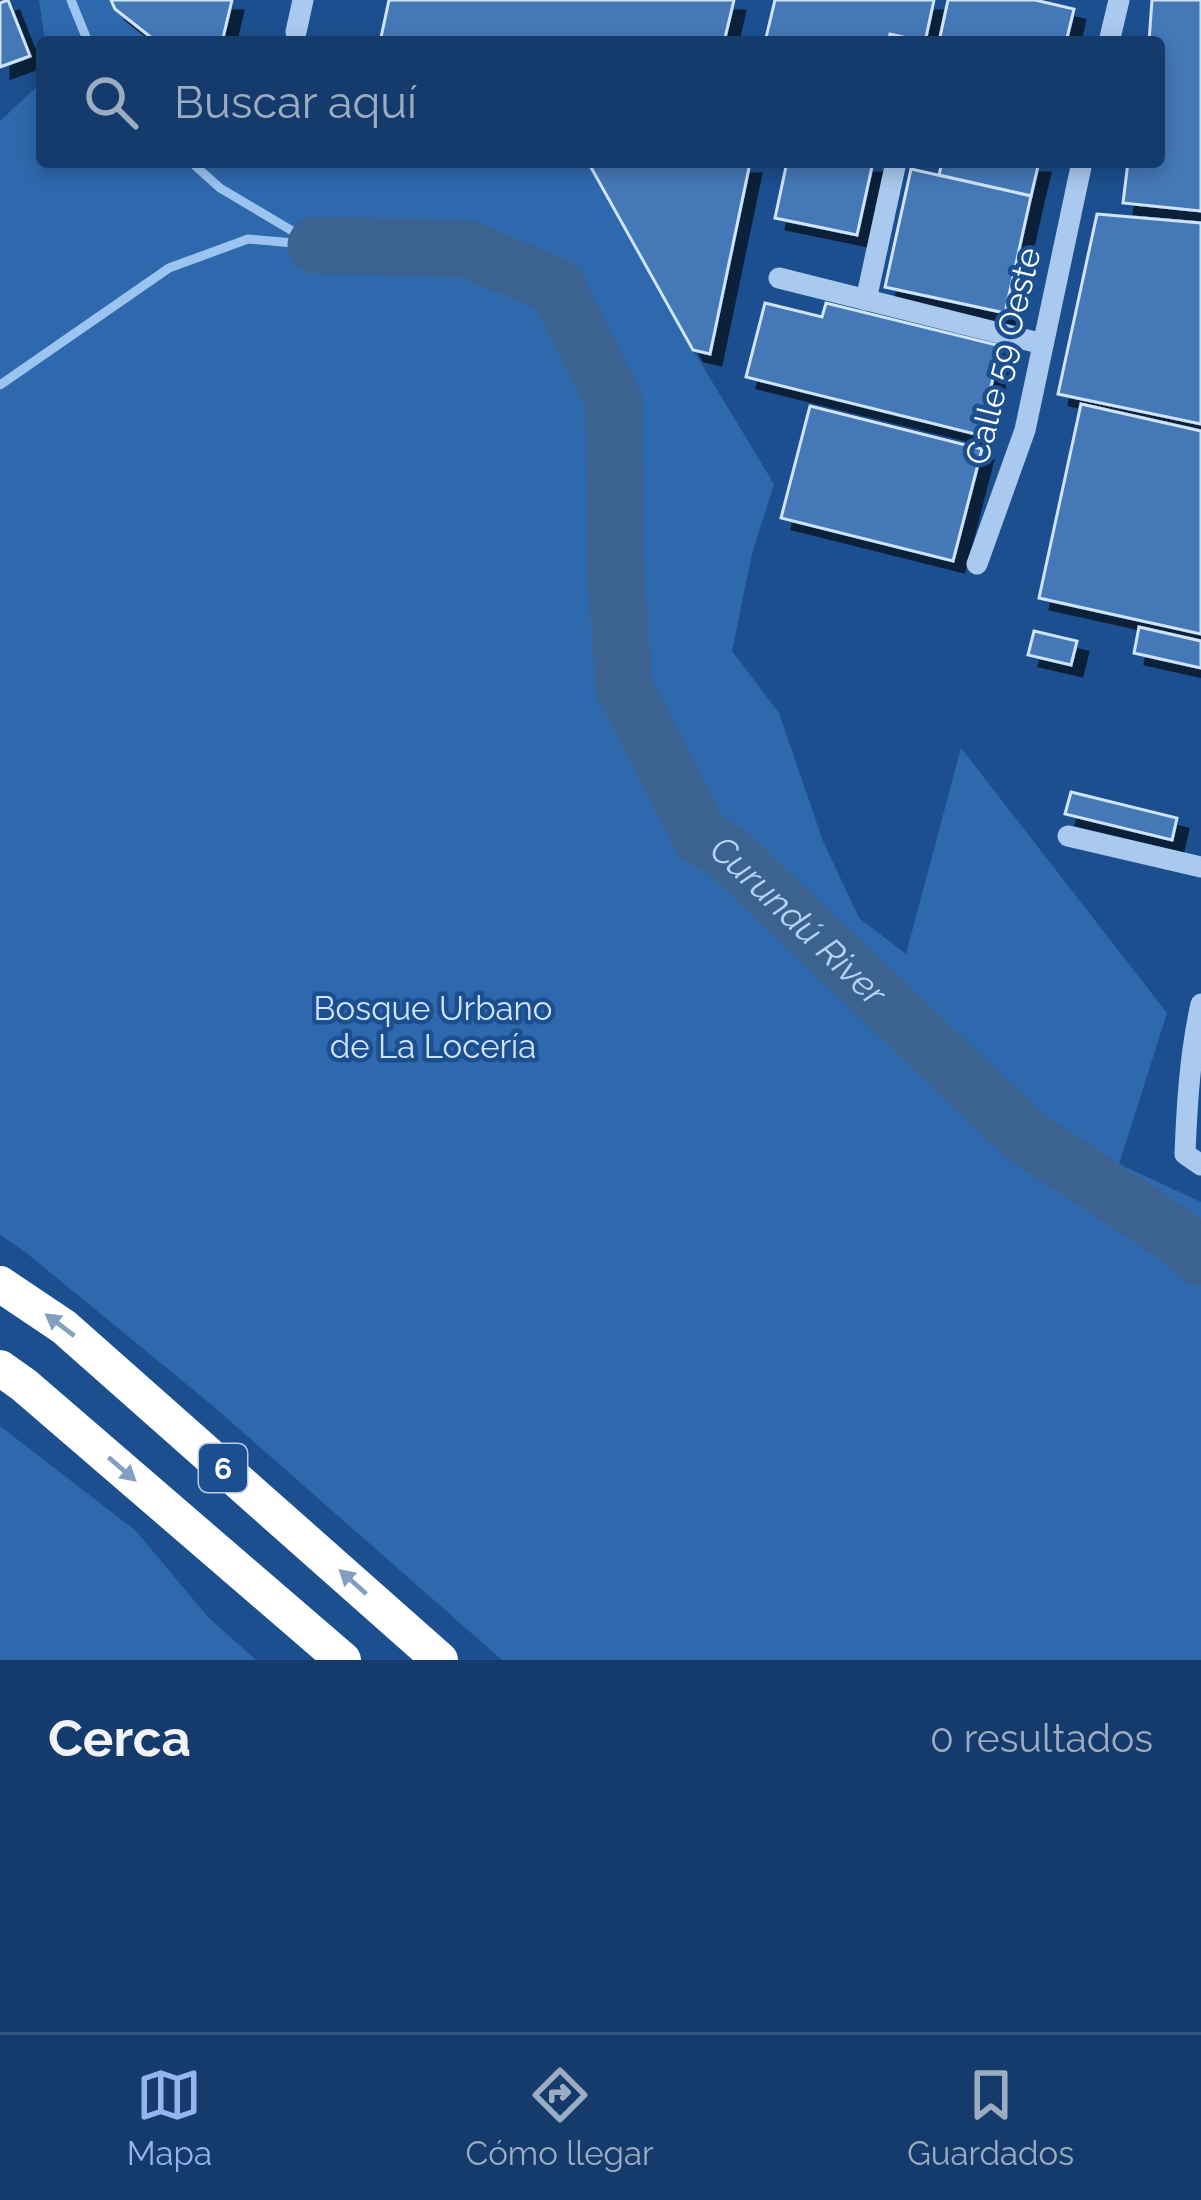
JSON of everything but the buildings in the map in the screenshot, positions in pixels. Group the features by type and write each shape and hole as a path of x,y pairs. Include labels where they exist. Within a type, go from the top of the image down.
{"highway":[{"name":"6","path":"0,1284 64,1327 440,1660"},
{"name":"6","path":"0,1368 343,1660"}],"street":[{"path":"296,32 302,0"},
{"path":"1110,36 1119,0"},
{"path":"866,300 895,168"},
{"name":"Calle 59 Oeste","path":"977,564 1024,430 1081,168"},
{"path":"779,278 1043,344"},
{"path":"1068,836 1201,867"},
{"path":"1201,1004 1186,1102 1186,1154 1201,1165"}],"green space":[{"path":"39,0 111,0 115,9 149,36 44,36"},
{"name":"Bosque Urbano de La Locería","path":"36,88 36,168 591,168 774,484 752,554 732,651 779,713 823,841 859,918 906,954 961,748 1167,1013 1119,1164 1201,1202 1201,1660 502,1660 213,1406 0,1235 0,121"},
{"path":"0,1426 136,1531 207,1616 256,1660 0,1660"}],"waterway":[{"path":"71,0 86,36"},
{"path":"198,168 220,188 311,242"},
{"path":"0,385 169,268 248,239 316,245"},
{"name":"Curundú River","path":"316,245 467,249 556,286 614,402 615,563 624,688 702,838 727,852 1026,1137 1174,1234 1201,1257"}]}
